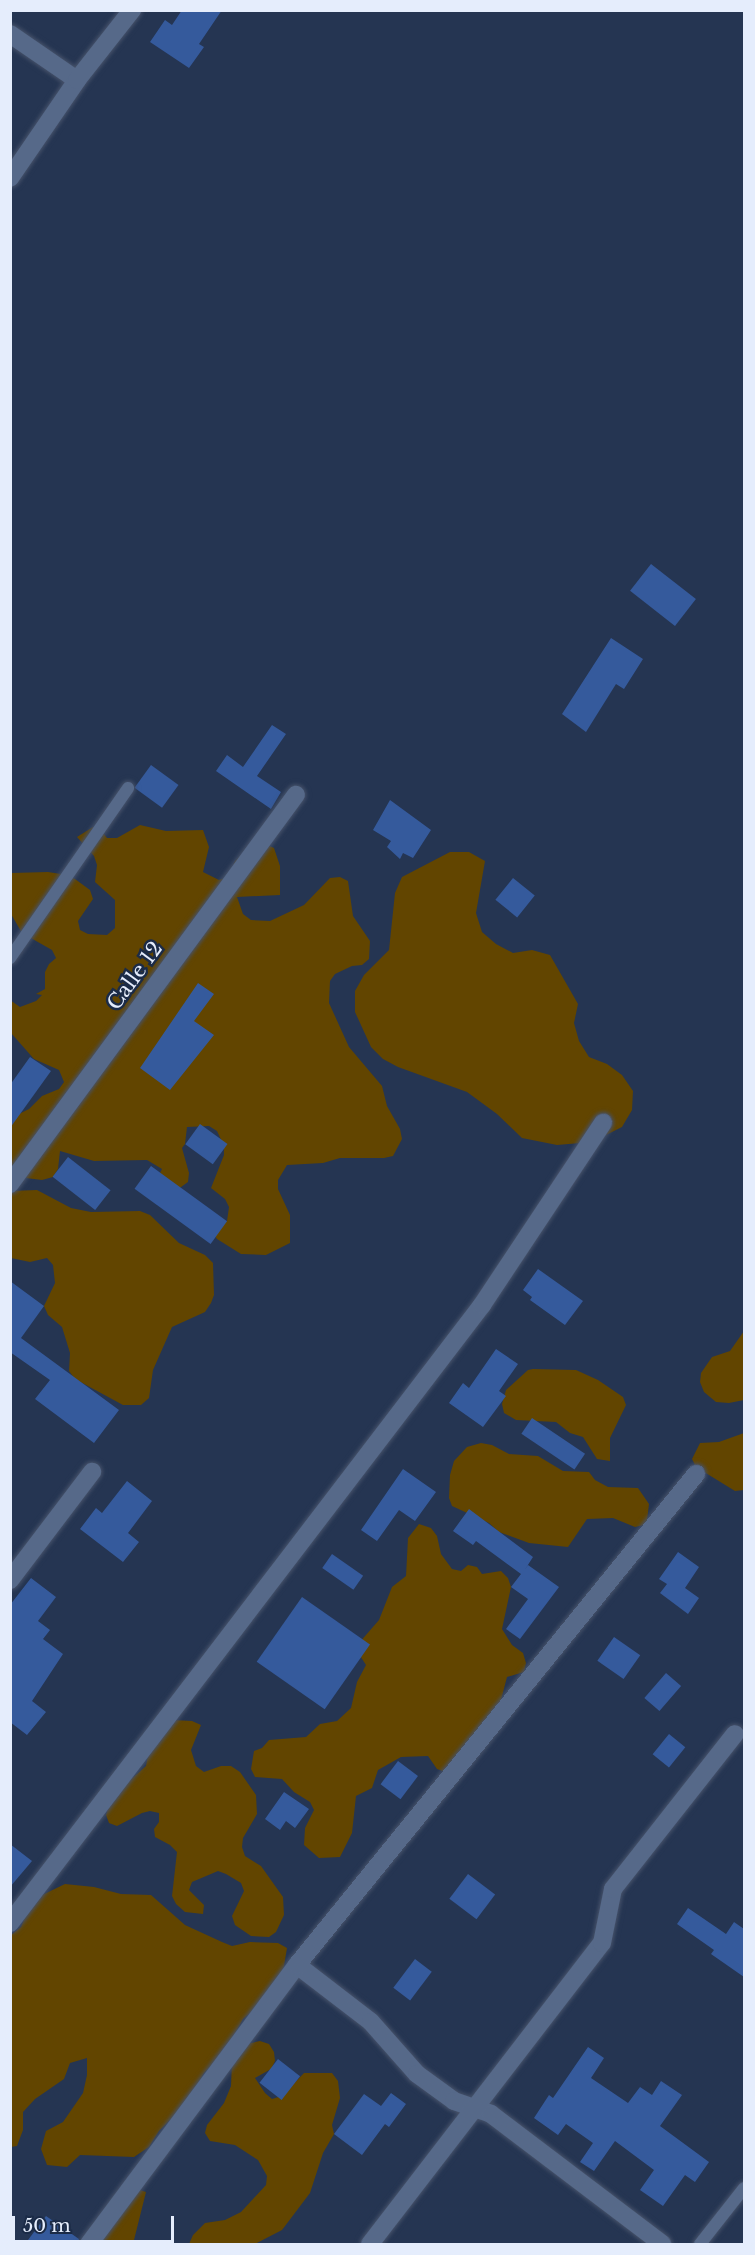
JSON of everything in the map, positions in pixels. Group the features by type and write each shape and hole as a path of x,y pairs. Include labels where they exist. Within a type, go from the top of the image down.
{"street":[{"path":"10,178 77,80 132,10"},
{"path":"10,34 77,80"},
{"name":"Calle 12","path":"10,1184 296,795"},
{"path":"10,1923 482,1305 603,1123"},
{"path":"10,1580 92,1472"},
{"path":"89,2244 297,1965 696,1474"},
{"path":"370,2244 602,1943 613,1889 735,1734"},
{"path":"297,1965 371,2022 417,2074 446,2096 491,2114 662,2244"}],"lane":[{"path":"10,958 128,788"},
{"path":"700,2244 744,2188"}],"shaded area":[{"path":"140,825 166,831 203,830 209,847 203,872 219,880 228,877 235,861 248,848 265,844 274,848 280,866 280,895 237,897 243,914 251,920 270,921 304,905 330,878 340,877 348,881 353,916 370,941 369,959 362,965 352,966 335,974 330,981 329,1003 349,1047 382,1086 387,1106 400,1129 402,1139 393,1156 340,1158 323,1163 287,1165 278,1180 278,1189 290,1215 290,1243 266,1255 241,1254 217,1239 212,1232 217,1224 227,1221 229,1207 225,1199 211,1188 224,1155 224,1146 217,1131 209,1126 187,1127 185,1144 182,1148 189,1173 188,1182 174,1192 158,1177 162,1169 147,1160 94,1161 60,1151 58,1169 53,1177 42,1180 26,1178 17,1174 12,1167 11,1118 29,1109 42,1096 59,1089 64,1082 59,1070 34,1059 11,1033 10,1000 20,1007 36,1001 42,995 36,994 45,989 45,972 56,958 52,950 22,933 11,914 11,873 48,872 67,875 75,879 90,890 93,899 78,921 80,930 88,934 107,935 115,928 115,900 95,882 97,865 94,856 77,837 93,827 101,830 107,838 117,838"},
{"path":"450,852 469,852 485,861 476,913 482,932 496,944 513,953 532,950 550,955 578,1004 574,1023 579,1041 589,1057 607,1064 622,1075 633,1091 632,1110 622,1127 592,1142 557,1145 522,1138 497,1114 467,1092 398,1067 383,1059 371,1047 355,1012 355,991 364,975 389,950 395,893 402,877"},
{"path":"37,1190 71,1208 91,1212 140,1211 150,1215 179,1243 205,1255 213,1263 214,1295 211,1303 205,1312 172,1327 153,1370 149,1398 141,1405 123,1405 75,1379 69,1371 70,1353 62,1327 48,1315 44,1306 55,1283 53,1265 47,1258 30,1262 11,1258 10,1191"},
{"path":"744,1331 744,1400 729,1403 716,1402 704,1392 700,1382 701,1373 712,1357 730,1351"},
{"path":"528,1370 576,1370 598,1380 623,1397 626,1405 610,1438 610,1461 597,1459 583,1437 570,1433 556,1422 516,1420 504,1413 502,1404 506,1390"},
{"path":"744,1433 744,1490 735,1491 696,1467 692,1459 700,1443 719,1442"},
{"path":"481,1443 492,1445 509,1454 538,1456 563,1471 589,1472 595,1480 608,1487 638,1488 649,1504 647,1521 644,1525 635,1527 613,1518 587,1519 568,1547 529,1543 499,1532 489,1523 452,1506 449,1498 450,1475 454,1461 467,1447"},
{"path":"419,1524 431,1528 437,1536 441,1554 452,1569 461,1571 468,1565 477,1567 482,1574 501,1571 508,1578 511,1587 502,1629 512,1645 523,1653 526,1663 524,1672 507,1677 500,1704 445,1772 437,1769 428,1756 401,1757 378,1770 372,1788 356,1796 352,1833 340,1857 319,1858 304,1845 305,1828 314,1810 310,1802 294,1792 282,1779 255,1777 251,1769 254,1751 262,1748 269,1740 306,1737 320,1724 337,1721 351,1708 357,1682 366,1665 357,1651 359,1643 379,1620 392,1587 406,1576 408,1538"},
{"path":"173,1720 192,1721 201,1725 191,1750 196,1766 204,1772 221,1766 231,1766 240,1772 256,1795 257,1814 243,1838 242,1847 245,1856 261,1866 283,1897 284,1915 276,1932 269,1937 251,1936 235,1925 232,1916 244,1891 241,1883 218,1871 192,1882 189,1890 204,1905 203,1914 185,1912 176,1904 172,1896 177,1852 170,1845 155,1837 154,1829 159,1822 159,1813 150,1811 142,1813 117,1826 109,1823 106,1815 111,1797 146,1766 149,1748"},
{"path":"65,1884 94,1887 121,1894 151,1895 185,1925 232,1946 250,1942 278,1943 287,1948 284,1966 274,1993 243,2019 225,2051 204,2073 185,2105 159,2131 149,2147 134,2157 80,2155 67,2167 47,2165 41,2149 46,2131 63,2122 83,2093 87,2075 87,2058 70,2063 64,2079 35,2099 23,2112 23,2130 17,2146 11,2147 11,1935 21,1927 28,1910 40,1896"},
{"path":"260,2041 269,2044 274,2052 275,2061 271,2069 255,2078 272,2099 282,2096 304,2073 332,2073 338,2081 340,2098 332,2125 334,2134 323,2153 310,2193 282,2230 255,2244 189,2244 193,2235 205,2223 225,2220 241,2212 266,2185 267,2176 258,2160 235,2145 210,2141 205,2133 207,2125 224,2103 231,2086 232,2060 242,2045"},
{"path":"137,2189 146,2192 133,2244 69,2244 86,2238"}],"building":[{"path":"182,10 222,10 199,44 204,47 189,68 150,42 165,20 172,25"},
{"path":"651,564 696,599 675,626 630,591"},
{"path":"611,638 643,659 624,689 616,684 586,732 562,714"},
{"path":"272,725 286,734 257,776 281,792 271,809 216,771 227,755 243,767"},
{"path":"151,765 179,785 162,808 135,788"},
{"path":"390,800 431,830 413,858 403,853 400,859 387,847 391,841 373,830"},
{"path":"513,878 535,896 517,917 495,900"},
{"path":"198,983 214,994 194,1021 214,1035 170,1090 140,1068"},
{"path":"30,1057 51,1071 10,1128 10,1085"},
{"path":"200,1124 228,1144 213,1164 185,1144"},
{"path":"68,1157 111,1190 95,1210 53,1177"},
{"path":"151,1166 227,1221 211,1244 135,1189"},
{"path":"538,1269 583,1301 565,1325 530,1300 532,1297 523,1290"},
{"path":"10,1281 44,1306 21,1338 119,1410 94,1443 35,1399 50,1380 10,1352"},
{"path":"496,1349 518,1364 499,1391 506,1396 483,1427 449,1403 463,1383 469,1388"},
{"path":"532,1418 585,1454 574,1470 521,1434"},
{"path":"403,1469 436,1492 415,1521 399,1510 377,1541 361,1530"},
{"path":"127,1481 152,1501 128,1533 139,1542 123,1562 80,1529 96,1508 102,1513"},
{"path":"469,1509 533,1557 524,1571 528,1565 559,1587 520,1639 506,1629 528,1599 511,1587 521,1574 476,1541 473,1545 453,1531"},
{"path":"678,1552 699,1567 685,1588 699,1598 688,1614 660,1593 667,1584 659,1579"},
{"path":"332,1554 363,1576 353,1590 322,1568"},
{"path":"31,1578 56,1597 38,1621 50,1630 43,1639 63,1654 32,1701 46,1712 27,1735 10,1722 10,1605"},
{"path":"302,1597 370,1645 325,1709 257,1662"},
{"path":"614,1637 640,1655 624,1679 597,1661"},
{"path":"666,1673 681,1686 659,1711 644,1698"},
{"path":"669,1734 685,1747 669,1767 653,1754"},
{"path":"398,1761 418,1776 401,1799 381,1784"},
{"path":"284,1792 309,1809 295,1828 286,1821 280,1830 265,1819"},
{"path":"10,1844 32,1861 10,1887"},
{"path":"468,1874 495,1894 476,1919 449,1899"},
{"path":"688,1908 726,1934 734,1922 744,1929 744,1977 711,1954 714,1950 677,1924"},
{"path":"415,1959 432,1972 410,2000 393,1988"},
{"path":"588,2047 604,2058 591,2078 628,2103 640,2087 652,2095 661,2081 682,2095 660,2126 709,2162 695,2182 685,2175 663,2206 640,2190 654,2170 615,2141 594,2171 580,2162 593,2143 566,2124 558,2135 534,2118 549,2095 553,2098"},
{"path":"278,2059 300,2076 282,2100 260,2083"},
{"path":"391,2093 406,2104 389,2127 385,2124 362,2155 334,2134 364,2094 381,2106"},
{"path":"46,2216 79,2239 78,2244 25,2244"}]}
